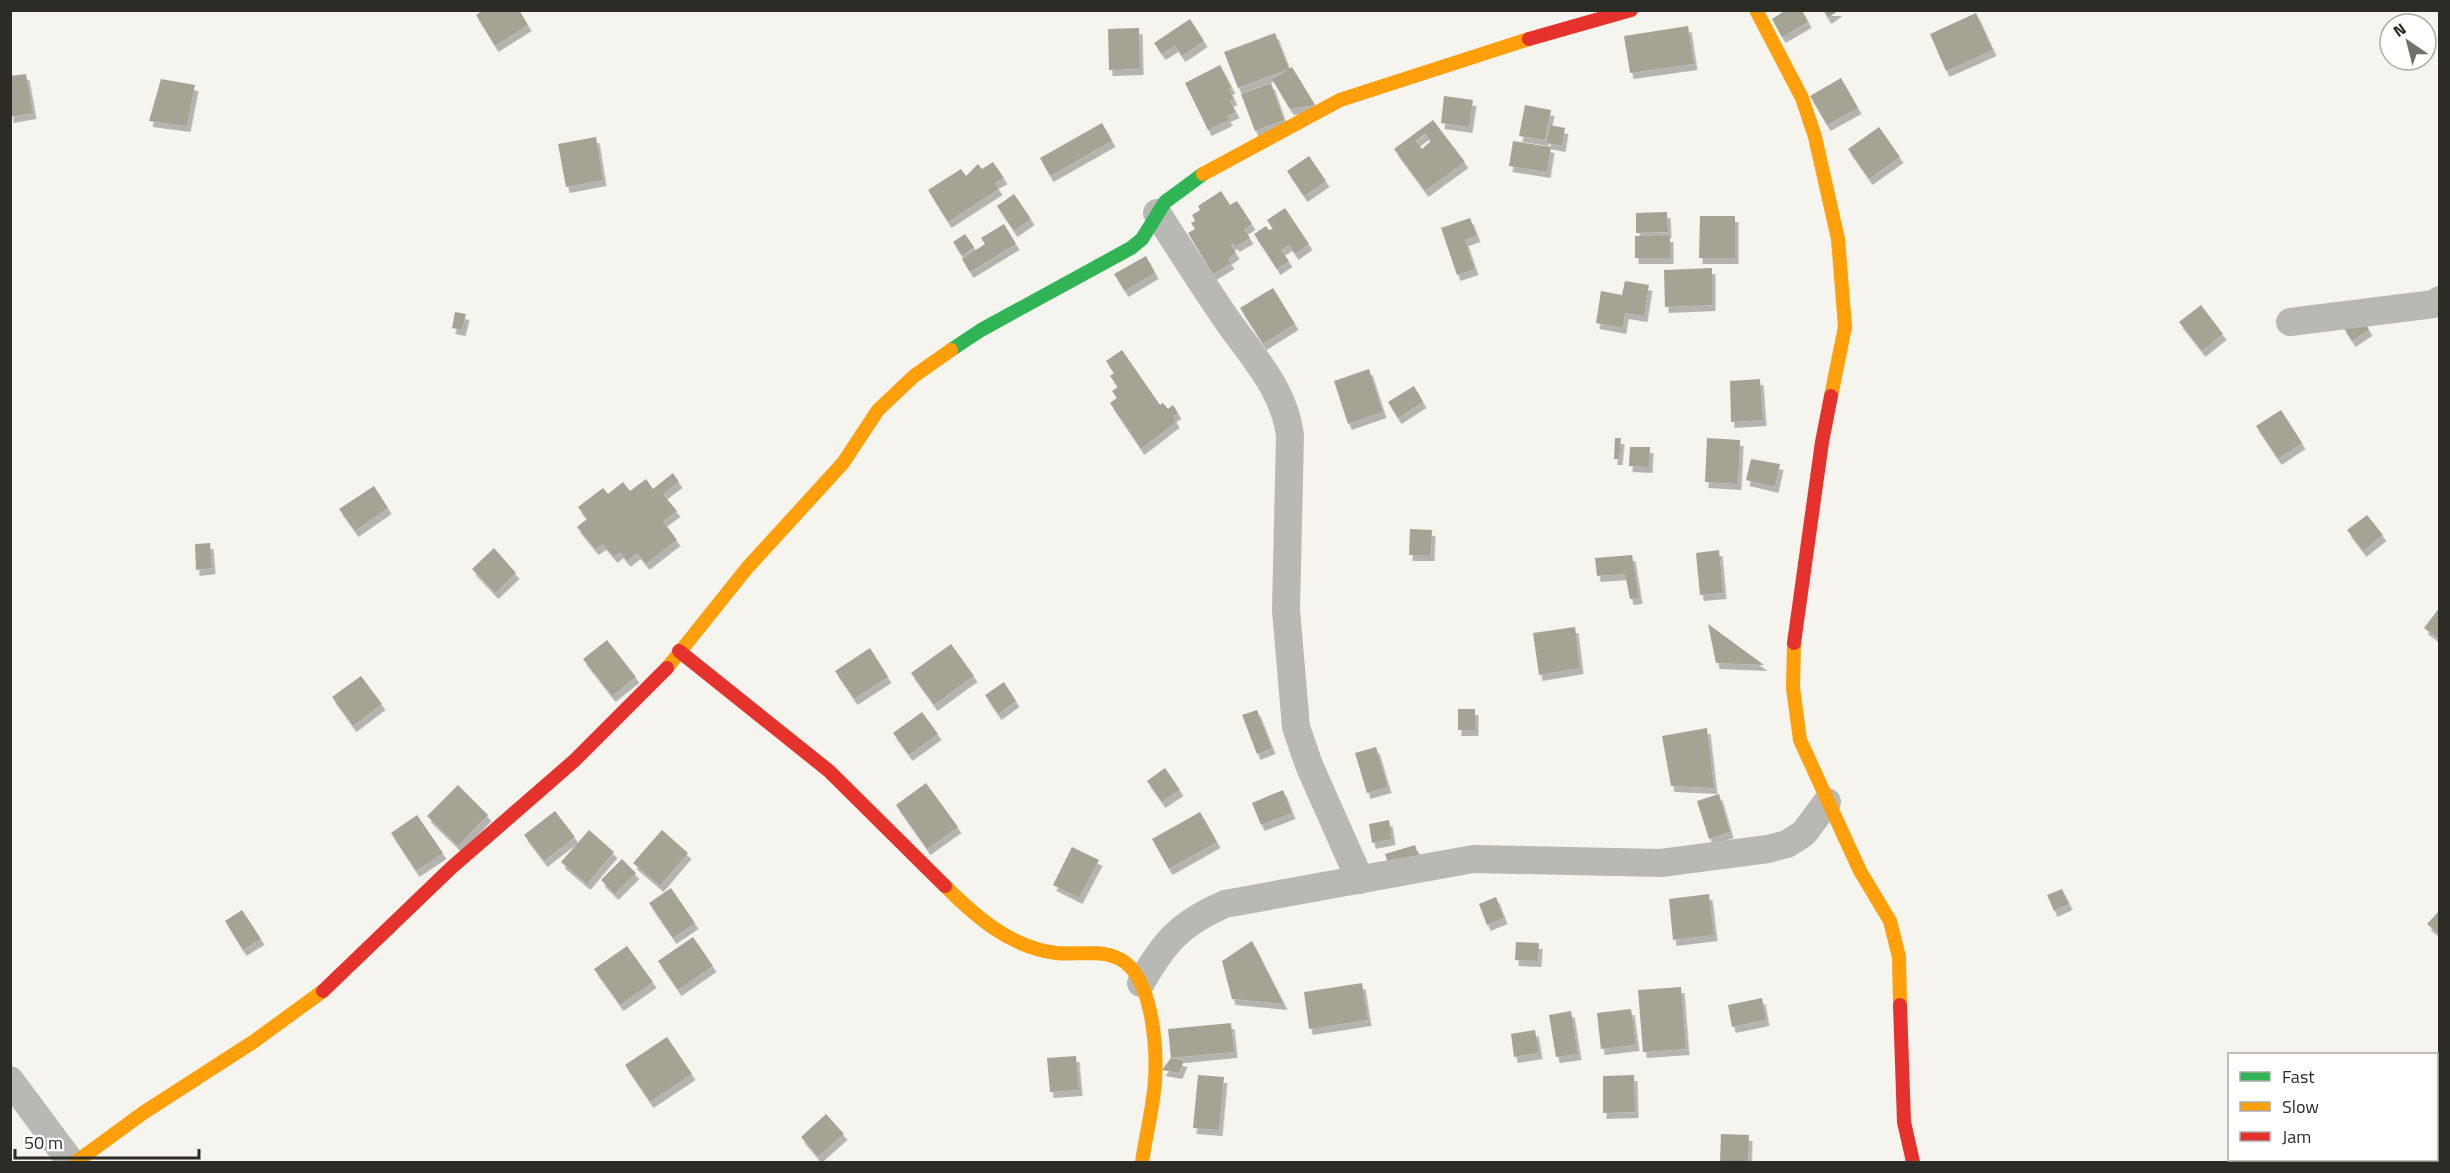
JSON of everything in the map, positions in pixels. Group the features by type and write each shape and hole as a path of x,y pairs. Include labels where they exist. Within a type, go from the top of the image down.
{"street":[{"path":"76,1162 143,1113 254,1042 318,995 451,868 575,760 662,674 747,568 843,463 889,398 914,376 981,330 1131,248 1150,227 1165,202 1191,180 1340,100 1550,32 1631,10"},
{"path":"1756,10 1802,98 1815,137 1838,239 1844,293 1845,327 1822,442 1794,630 1793,688 1800,740 1860,871 1890,921 1899,957 1904,1122 1913,1162"},
{"path":"1157,213 1227,320 1270,378 1288,416 1290,435 1286,610 1296,727 1309,765 1360,880"},
{"path":"2290,322 2374,313 2434,304 2439,300"},
{"path":"679,651 829,771 978,919 995,930 1034,947 1055,952 1100,954 1119,958 1129,965 1141,983 1155,1041 1155,1083 1142,1162"},
{"path":"1141,983 1168,941 1202,914 1225,904 1473,859 1661,863 1707,855 1759,851 1787,844 1804,833 1827,802"},
{"path":"10,1080 71,1162"}],"building":[{"path":"483,10 519,10 528,25 495,46 476,15"},
{"path":"1786,10 1802,10 1808,22 1782,37 1772,19"},
{"path":"1823,10 1839,10 1828,18"},
{"path":"1976,13 1993,50 1946,71 1930,34"},
{"path":"1190,19 1204,41 1182,56 1175,46 1162,54 1154,43"},
{"path":"1688,26 1694,64 1630,73 1624,36"},
{"path":"1139,28 1140,69 1109,70 1108,29"},
{"path":"1275,33 1289,69 1238,88 1224,52"},
{"path":"1220,65 1232,88 1229,89 1234,99 1230,101 1236,112 1227,116 1229,120 1208,130 1185,83"},
{"path":"1292,67 1315,105 1290,109 1272,79"},
{"path":"26,74 33,113 10,117 10,76"},
{"path":"1841,78 1858,108 1827,125 1810,96"},
{"path":"161,79 195,85 187,126 149,121"},
{"path":"1271,83 1284,120 1255,131 1241,94"},
{"path":"1444,96 1473,100 1469,127 1441,123"},
{"path":"1525,105 1551,110 1545,140 1519,136"},
{"path":"1433,120 1465,162 1425,191 1394,149","holes":["1425,134 1431,141 1422,149 1416,141"]},
{"path":"1102,123 1112,141 1050,176 1040,158"},
{"path":"1550,125 1565,128 1562,146 1546,143"},
{"path":"1879,127 1900,157 1869,179 1848,149"},
{"path":"596,137 603,180 566,187 558,144"},
{"path":"1513,141 1551,147 1547,172 1509,166"},
{"path":"1309,156 1326,181 1304,196 1287,171"},
{"path":"993,162 1004,178 995,183 999,189 948,222 928,190 961,169 966,176 978,164 982,169"},
{"path":"1221,191 1230,205 1237,201 1252,224 1244,229 1250,238 1236,246 1234,243 1231,245 1236,253 1228,259 1231,263 1213,274 1188,233 1195,229 1191,223 1195,221 1192,215 1200,210 1198,206"},
{"path":"1014,194 1031,219 1014,231 997,206"},
{"path":"1285,208 1309,244 1295,254 1289,245 1281,250 1289,261 1277,269 1254,234 1266,226 1269,230 1273,229 1267,220"},
{"path":"1667,212 1668,232 1636,233 1636,213"},
{"path":"1700,216 1735,216 1735,258 1699,258"},
{"path":"1470,218 1477,236 1465,240 1475,269 1457,275 1441,228"},
{"path":"1004,224 1016,244 970,272 962,259 985,244 981,238"},
{"path":"965,234 974,247 962,256 953,242"},
{"path":"1635,236 1670,236 1670,258 1635,258"},
{"path":"1146,256 1155,273 1125,291 1114,274"},
{"path":"1712,268 1712,305 1665,307 1664,270"},
{"path":"1625,281 1649,285 1644,316 1625,313 1623,328 1596,323 1601,291 1622,295"},
{"path":"1273,288 1295,324 1263,344 1240,308"},
{"path":"2201,305 2223,334 2202,351 2179,322"},
{"path":"455,312 466,314 462,330 452,328"},
{"path":"2361,316 2369,330 2352,341 2343,327"},
{"path":"1122,350 1160,405 1163,403 1168,409 1173,405 1178,413 1173,416 1176,422 1141,449 1110,403 1117,398 1112,391 1118,387 1110,376 1114,373 1106,361"},
{"path":"1369,369 1383,412 1348,424 1334,381"},
{"path":"1760,379 1763,420 1731,422 1730,381"},
{"path":"1414,386 1423,402 1398,418 1388,402"},
{"path":"2281,410 2302,443 2278,459 2256,426"},
{"path":"1615,438 1621,438 1619,459 1614,459"},
{"path":"1707,438 1740,440 1738,484 1705,482"},
{"path":"1630,447 1650,447 1649,467 1629,466"},
{"path":"1751,459 1780,464 1775,487 1746,480"},
{"path":"673,473 679,482 663,494 677,511 663,521 677,540 646,564 637,553 627,561 620,552 614,557 603,544 595,549 577,527 587,519 578,507 603,488 608,494 623,482 630,491 646,479 653,489"},
{"path":"374,486 388,508 355,531 339,509"},
{"path":"2367,515 2383,535 2363,551 2347,530"},
{"path":"1410,529 1432,530 1431,555 1409,555"},
{"path":"210,543 212,568 196,570 195,544"},
{"path":"494,548 516,573 495,593 472,569"},
{"path":"1719,550 1723,593 1700,595 1696,553"},
{"path":"1632,555 1639,598 1630,599 1625,574 1597,576 1595,558"},
{"path":"2440,607 2440,640 2424,628"},
{"path":"1708,624 1764,665 1716,663"},
{"path":"1575,627 1580,668 1539,675 1533,633"},
{"path":"607,640 636,677 612,696 583,659"},
{"path":"951,644 974,676 934,705 911,673"},
{"path":"870,648 888,677 854,699 835,671"},
{"path":"361,676 382,704 353,726 332,697"},
{"path":"1004,682 1016,701 998,714 985,695"},
{"path":"1458,709 1475,709 1475,730 1458,730"},
{"path":"1257,710 1272,748 1257,754 1242,715"},
{"path":"922,712 938,734 909,755 893,733"},
{"path":"1707,728 1714,788 1671,786 1662,736"},
{"path":"1376,747 1388,787 1367,793 1355,753"},
{"path":"1165,768 1180,790 1162,802 1147,781"},
{"path":"926,783 958,827 927,849 896,805"},
{"path":"458,785 488,815 458,846 427,816"},
{"path":"1283,790 1292,813 1261,825 1252,803"},
{"path":"1719,794 1730,832 1709,839 1697,801"},
{"path":"555,811 575,837 544,861 524,835"},
{"path":"1200,812 1217,842 1169,869 1152,839"},
{"path":"417,815 443,853 416,871 391,833"},
{"path":"1389,820 1392,839 1372,843 1369,824"},
{"path":"589,830 614,852 587,884 561,862"},
{"path":"662,830 688,853 660,886 633,863"},
{"path":"1415,845 1419,857 1389,866 1385,854"},
{"path":"1072,847 1099,860 1079,898 1053,885"},
{"path":"622,859 636,873 615,894 601,880"},
{"path":"671,888 695,923 673,938 649,903"},
{"path":"2062,889 2069,904 2054,911 2047,895"},
{"path":"1709,894 1714,935 1673,940 1669,899"},
{"path":"1496,897 1504,918 1487,925 1479,904"},
{"path":"242,910 261,939 243,950 225,921"},
{"path":"2440,910 2440,935 2427,924"},
{"path":"693,937 713,966 678,990 658,961"},
{"path":"1252,941 1284,1004 1232,999 1222,961"},
{"path":"1516,942 1539,943 1538,961 1515,960"},
{"path":"627,946 653,982 620,1005 594,969"},
{"path":"1362,983 1368,1020 1309,1029 1304,992"},
{"path":"1681,987 1686,1049 1643,1052 1638,990"},
{"path":"1762,998 1766,1020 1732,1027 1728,1005"},
{"path":"1631,1009 1636,1045 1601,1049 1597,1013"},
{"path":"1571,1011 1578,1054 1556,1057 1549,1015"},
{"path":"1231,1023 1234,1052 1171,1058 1168,1029"},
{"path":"1535,1030 1539,1053 1514,1057 1511,1034"},
{"path":"667,1037 692,1074 650,1102 625,1065"},
{"path":"1076,1056 1079,1090 1050,1092 1047,1058"},
{"path":"1171,1058 1184,1061 1179,1073 1162,1070"},
{"path":"1198,1075 1224,1077 1219,1130 1193,1128"},
{"path":"1634,1075 1635,1112 1603,1113 1603,1076"},
{"path":"826,1114 844,1134 818,1157 801,1137"},
{"path":"1721,1134 1749,1135 1748,1162 1720,1162"}],"traffic: fast":[{"path":"951,350 981,330 1131,248 1142,239 1165,202 1203,174"}],"traffic: slow":[{"path":"1756,10 1802,98 1815,137 1838,239 1845,327 1831,396"},
{"path":"1203,174 1340,100 1529,39"},
{"path":"667,668 747,568 843,463 878,410 914,376 951,350"},
{"path":"1794,643 1793,688 1800,740 1860,871 1890,921 1899,957 1900,1005"},
{"path":"945,886 969,909 1009,937 1039,950 1056,953 1093,953 1115,957 1128,965 1138,977 1150,1011 1155,1049 1153,1101 1142,1162"},
{"path":"76,1162 143,1113 253,1042 323,991"}],"traffic: jam":[{"path":"1529,39 1631,10"},
{"path":"1794,643 1822,442 1831,396"},
{"path":"679,651 829,771 945,886"},
{"path":"323,991 451,868 575,760 667,668"},
{"path":"1900,1005 1904,1122 1913,1162"}]}
